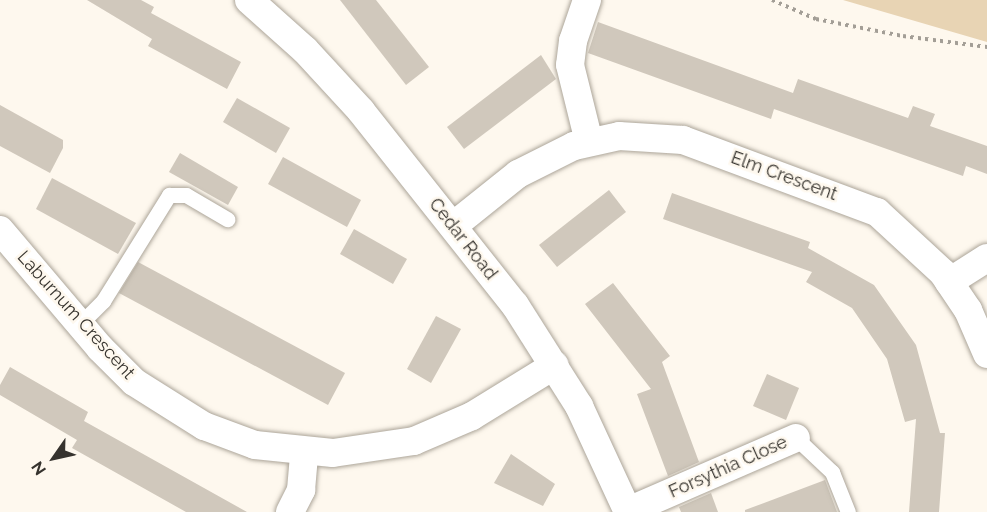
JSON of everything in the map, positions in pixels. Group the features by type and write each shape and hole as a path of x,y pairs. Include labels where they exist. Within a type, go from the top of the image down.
{"street":[{"name":"Cedar Road","path":"249,0 335,82 515,305 555,365 594,435 628,512"},
{"path":"587,0 573,41 570,65 589,142"},
{"name":"Elm Crescent","path":"453,226 535,163 589,142 640,135 683,140 855,202 894,225 949,282 968,310 987,354"},
{"name":"Laburnum Crescent","path":"0,230 119,368 181,414 230,437 304,452 360,451 414,441 463,420 555,365"},
{"path":"949,282 987,258"},
{"name":"Forsythia Close","path":"628,512 795,438"},
{"path":"290,512 301,490 304,452"}],"lane":[{"path":"80,324 104,301 169,195 186,195 227,219"},
{"path":"795,438 817,454 832,472 848,512"}],"path":[{"path":"772,0 816,19 903,36 987,47"}],"shaded area":[{"path":"843,0 987,0 987,42"}],"building":[{"path":"87,0 141,0 154,7 151,13 241,62 227,89 148,46 152,39"},
{"path":"340,0 376,0 429,67 406,85"},
{"path":"598,22 793,93 798,79 908,118 913,106 935,114 930,126 987,146 987,174 966,166 963,176 774,109 771,119 588,53"},
{"path":"541,55 556,79 464,149 447,127"},
{"path":"237,98 290,128 276,153 223,122"},
{"path":"0,105 63,140 63,148 50,173 0,146"},
{"path":"180,153 238,187 228,205 169,172"},
{"path":"283,157 361,200 347,227 268,184"},
{"path":"52,178 136,223 118,254 36,209"},
{"path":"609,190 626,212 557,267 539,245"},
{"path":"672,193 810,242 808,248 874,285 916,345 940,433 945,433 939,512 909,512 916,419 905,422 887,359 852,308 806,282 812,272 663,219"},
{"path":"354,229 407,259 393,284 340,254"},
{"path":"138,262 345,373 328,405 119,293"},
{"path":"613,283 670,356 662,362 699,462 668,476 637,394 651,389 585,304"},
{"path":"436,316 461,329 431,383 407,369"},
{"path":"10,367 88,412 84,421 247,512 186,512 72,448 77,440 0,395 0,385"},
{"path":"767,374 799,388 786,420 753,406"},
{"path":"511,454 555,484 543,506 494,483"},
{"path":"825,480 837,512 745,512 745,510"},
{"path":"711,493 718,512 681,512 679,507"}]}
